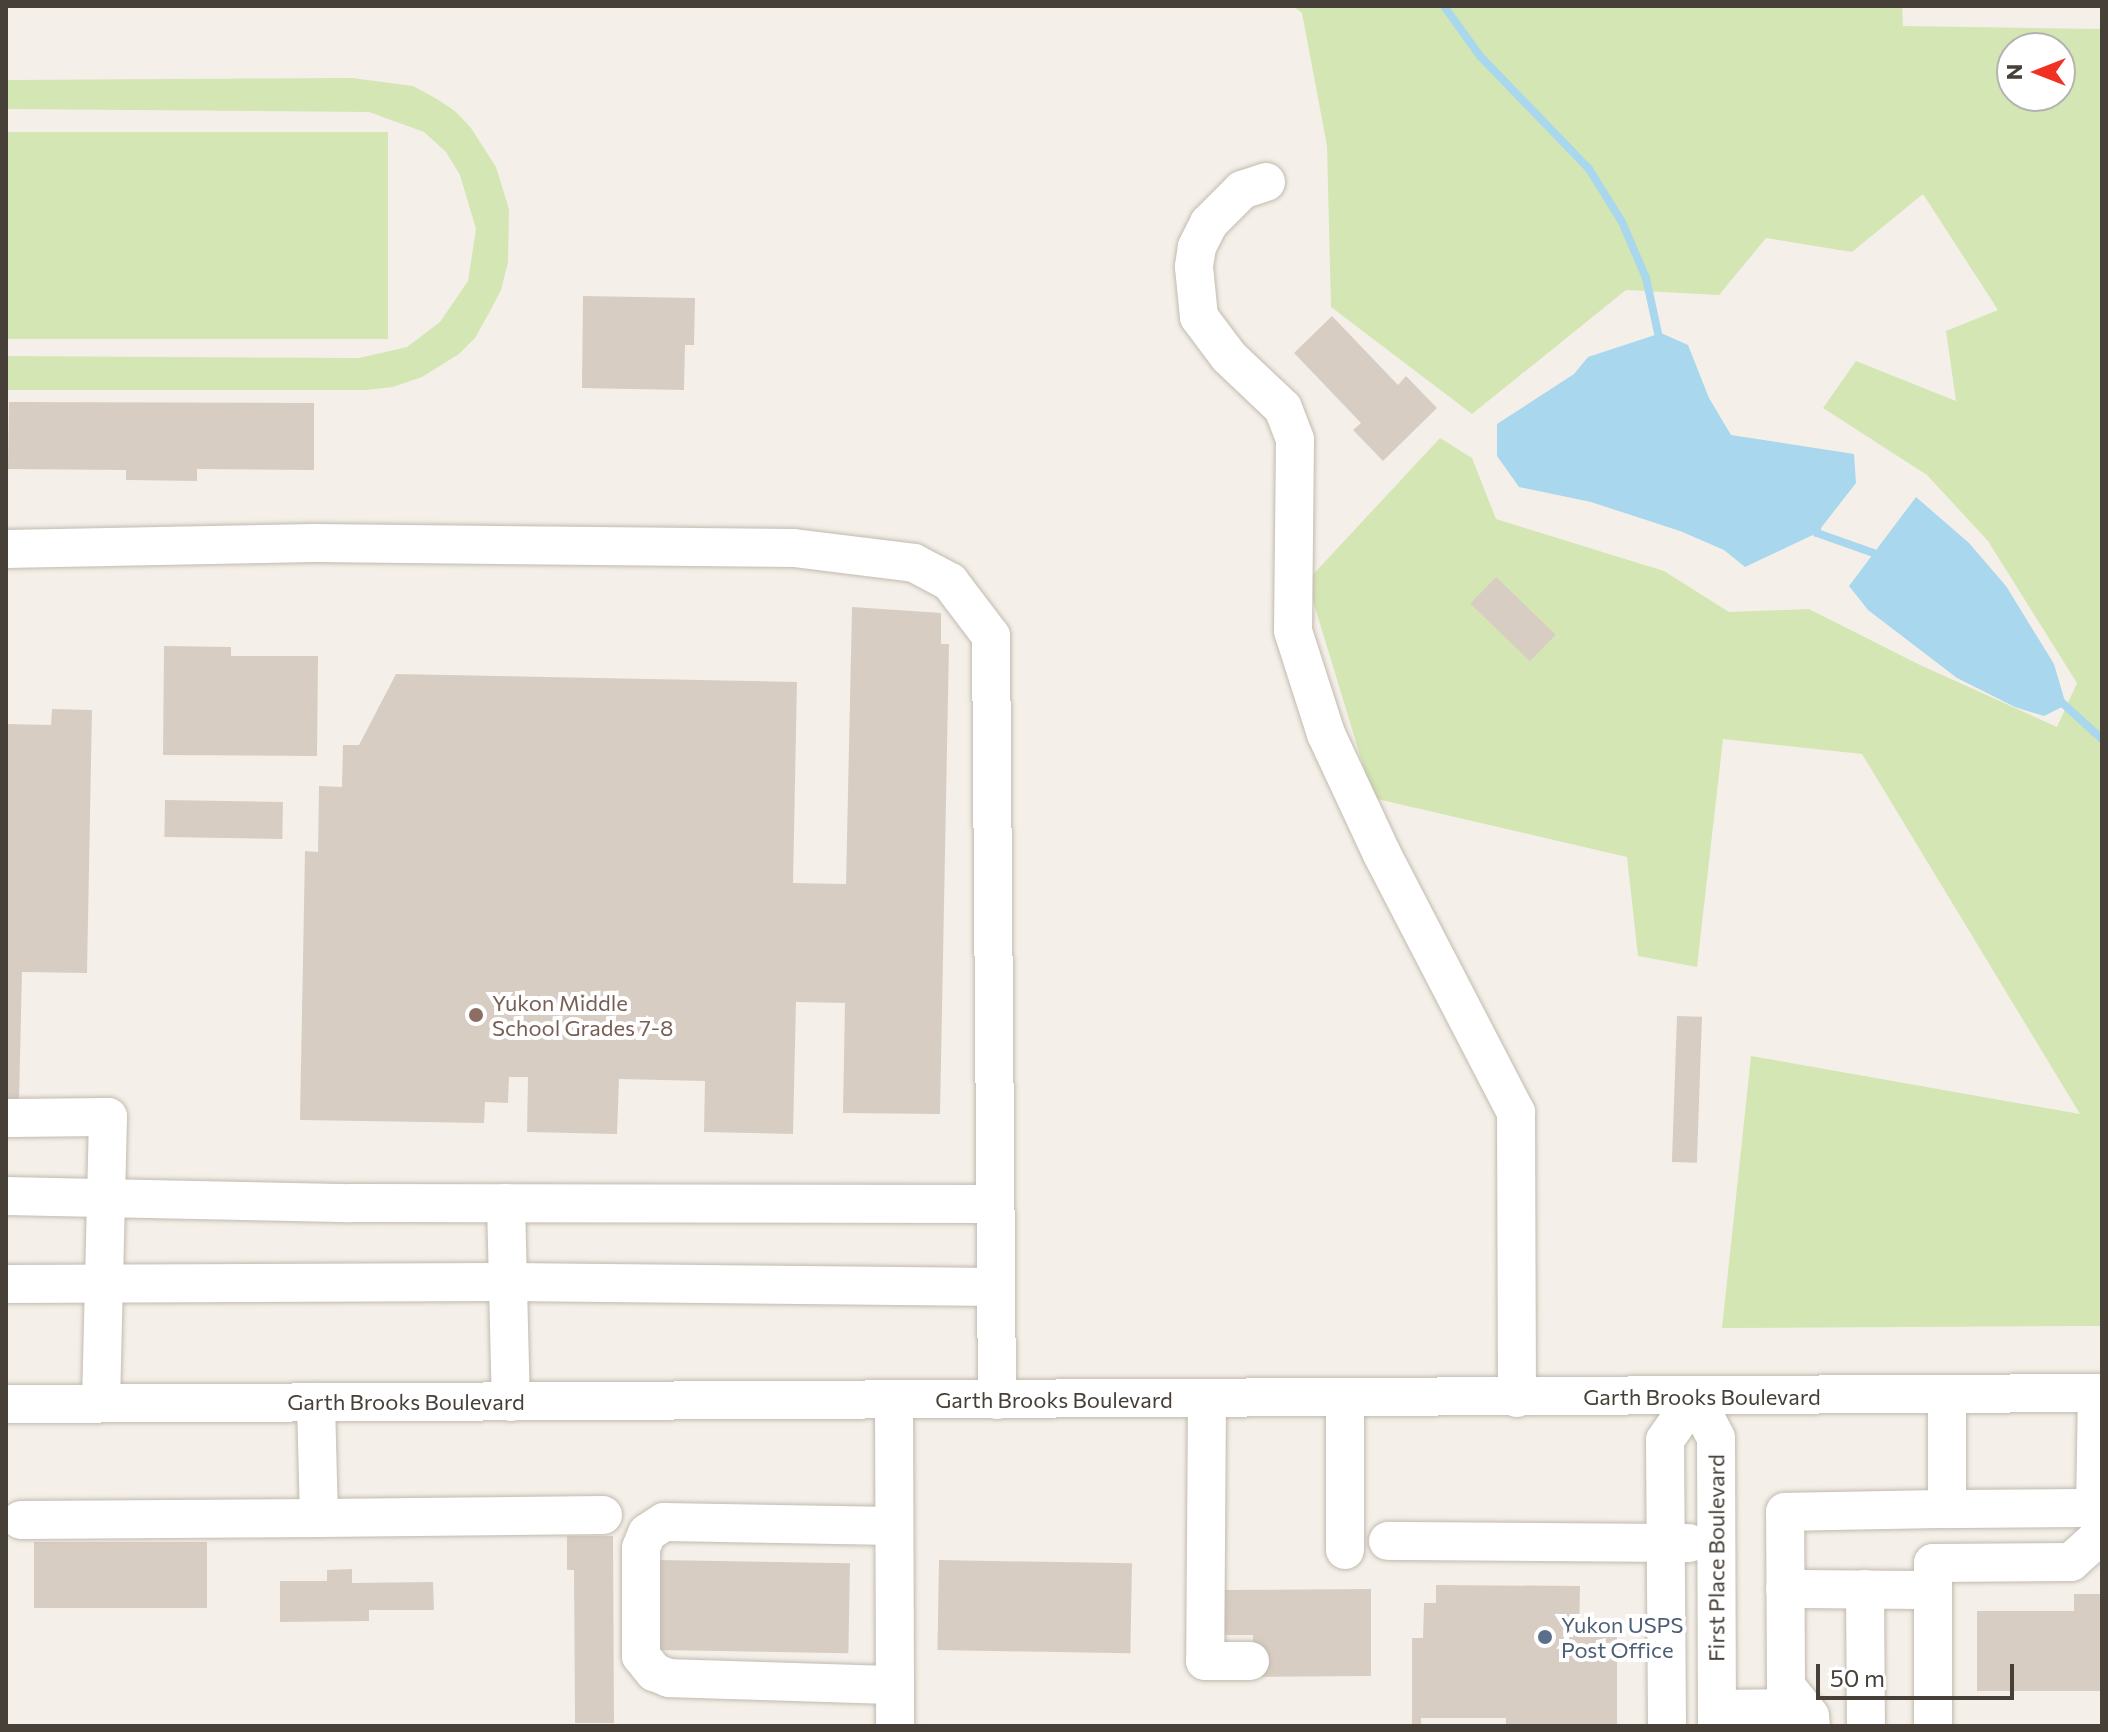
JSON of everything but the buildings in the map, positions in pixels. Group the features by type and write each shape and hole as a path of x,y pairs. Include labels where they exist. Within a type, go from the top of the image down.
{"street":[{"path":"1266,182 1242,190 1209,223 1197,247 1194,267 1199,317 1229,357 1283,408 1295,440 1293,631 1326,734 1382,854 1516,1112 1517,1398"},
{"path":"6,549 314,543 794,548 914,563 950,582 991,636 997,1400"},
{"path":"6,1118 108,1117 101,1403"},
{"path":"6,1196 506,1203 995,1204"},
{"path":"506,1203 511,1402"},
{"path":"6,1284 508,1282 996,1287"},
{"path":"1933,1726 1935,1562 2071,1562 2100,1517 2099,1393"},
{"name":"Garth Brooks Boulevard","path":"6,1404 2099,1393"},
{"path":"1947,1395 1947,1509"},
{"path":"1667,1726 1665,1440 1695,1397"},
{"name":"First Place Boulevard","path":"1695,1397 1716,1438 1717,1718"},
{"path":"1207,1399 1205,1661 1250,1661"},
{"path":"1345,1399 1345,1550"},
{"path":"894,1400 895,1726"},
{"path":"316,1402 319,1518"},
{"path":"1807,1717 1786,1686 1785,1512 1947,1509 2100,1517"},
{"path":"21,1520 603,1515"},
{"path":"894,1526 664,1522 647,1533 641,1548 641,1656 654,1672 669,1678 895,1685"},
{"path":"1388,1541 1716,1544"},
{"path":"1785,1589 1933,1590"},
{"path":"1865,1589 1866,1726"},
{"path":"1717,1718 1807,1717"}],"green space":[{"path":"1293,6 1902,6 1903,26 2102,29 2102,1326 1722,1328 1751,1056 2080,1114 1862,754 1723,739 1697,967 1638,956 1627,857 1373,798 1307,581 1440,438 1472,458 1496,519 1664,571 1729,612 1809,609 1918,664 2057,727 2077,683 1988,541 1927,475 1823,408 1856,361 1956,401 1946,331 1998,310 1923,194 1852,252 1766,238 1719,295 1626,290 1472,414 1331,307 1327,146 1302,13"},
{"path":"352,78 413,86 437,99 455,111 471,128 496,167 509,209 508,262 501,290 489,313 475,338 459,354 422,377 393,387 366,390 6,390 6,356 359,358 407,347 440,322 468,281 476,229 460,175 446,152 424,132 369,112 6,109 6,80"},
{"path":"6,132 388,132 388,339 6,339"}],"water":[{"path":"1661,333 1688,345 1709,398 1731,435 1854,454 1856,483 1817,533 1745,567 1724,550 1680,531 1591,502 1519,487 1497,456 1497,424 1574,374 1588,357"},
{"path":"1916,497 1969,543 2006,586 2054,664 2066,705 2044,716 2015,707 1957,678 1868,610 1849,586"}],"waterway":[{"path":"1444,6 1480,56 1589,169 1622,222 1646,278 1660,342"},
{"path":"1817,525 1817,533 1879,555"},
{"path":"2058,699 2102,739"}],"place":[{"name":"Yukon Middle School Grades 7-8","path":"476,1015"},
{"name":"Yukon USPS Post Office","path":"1545,1637"}]}
